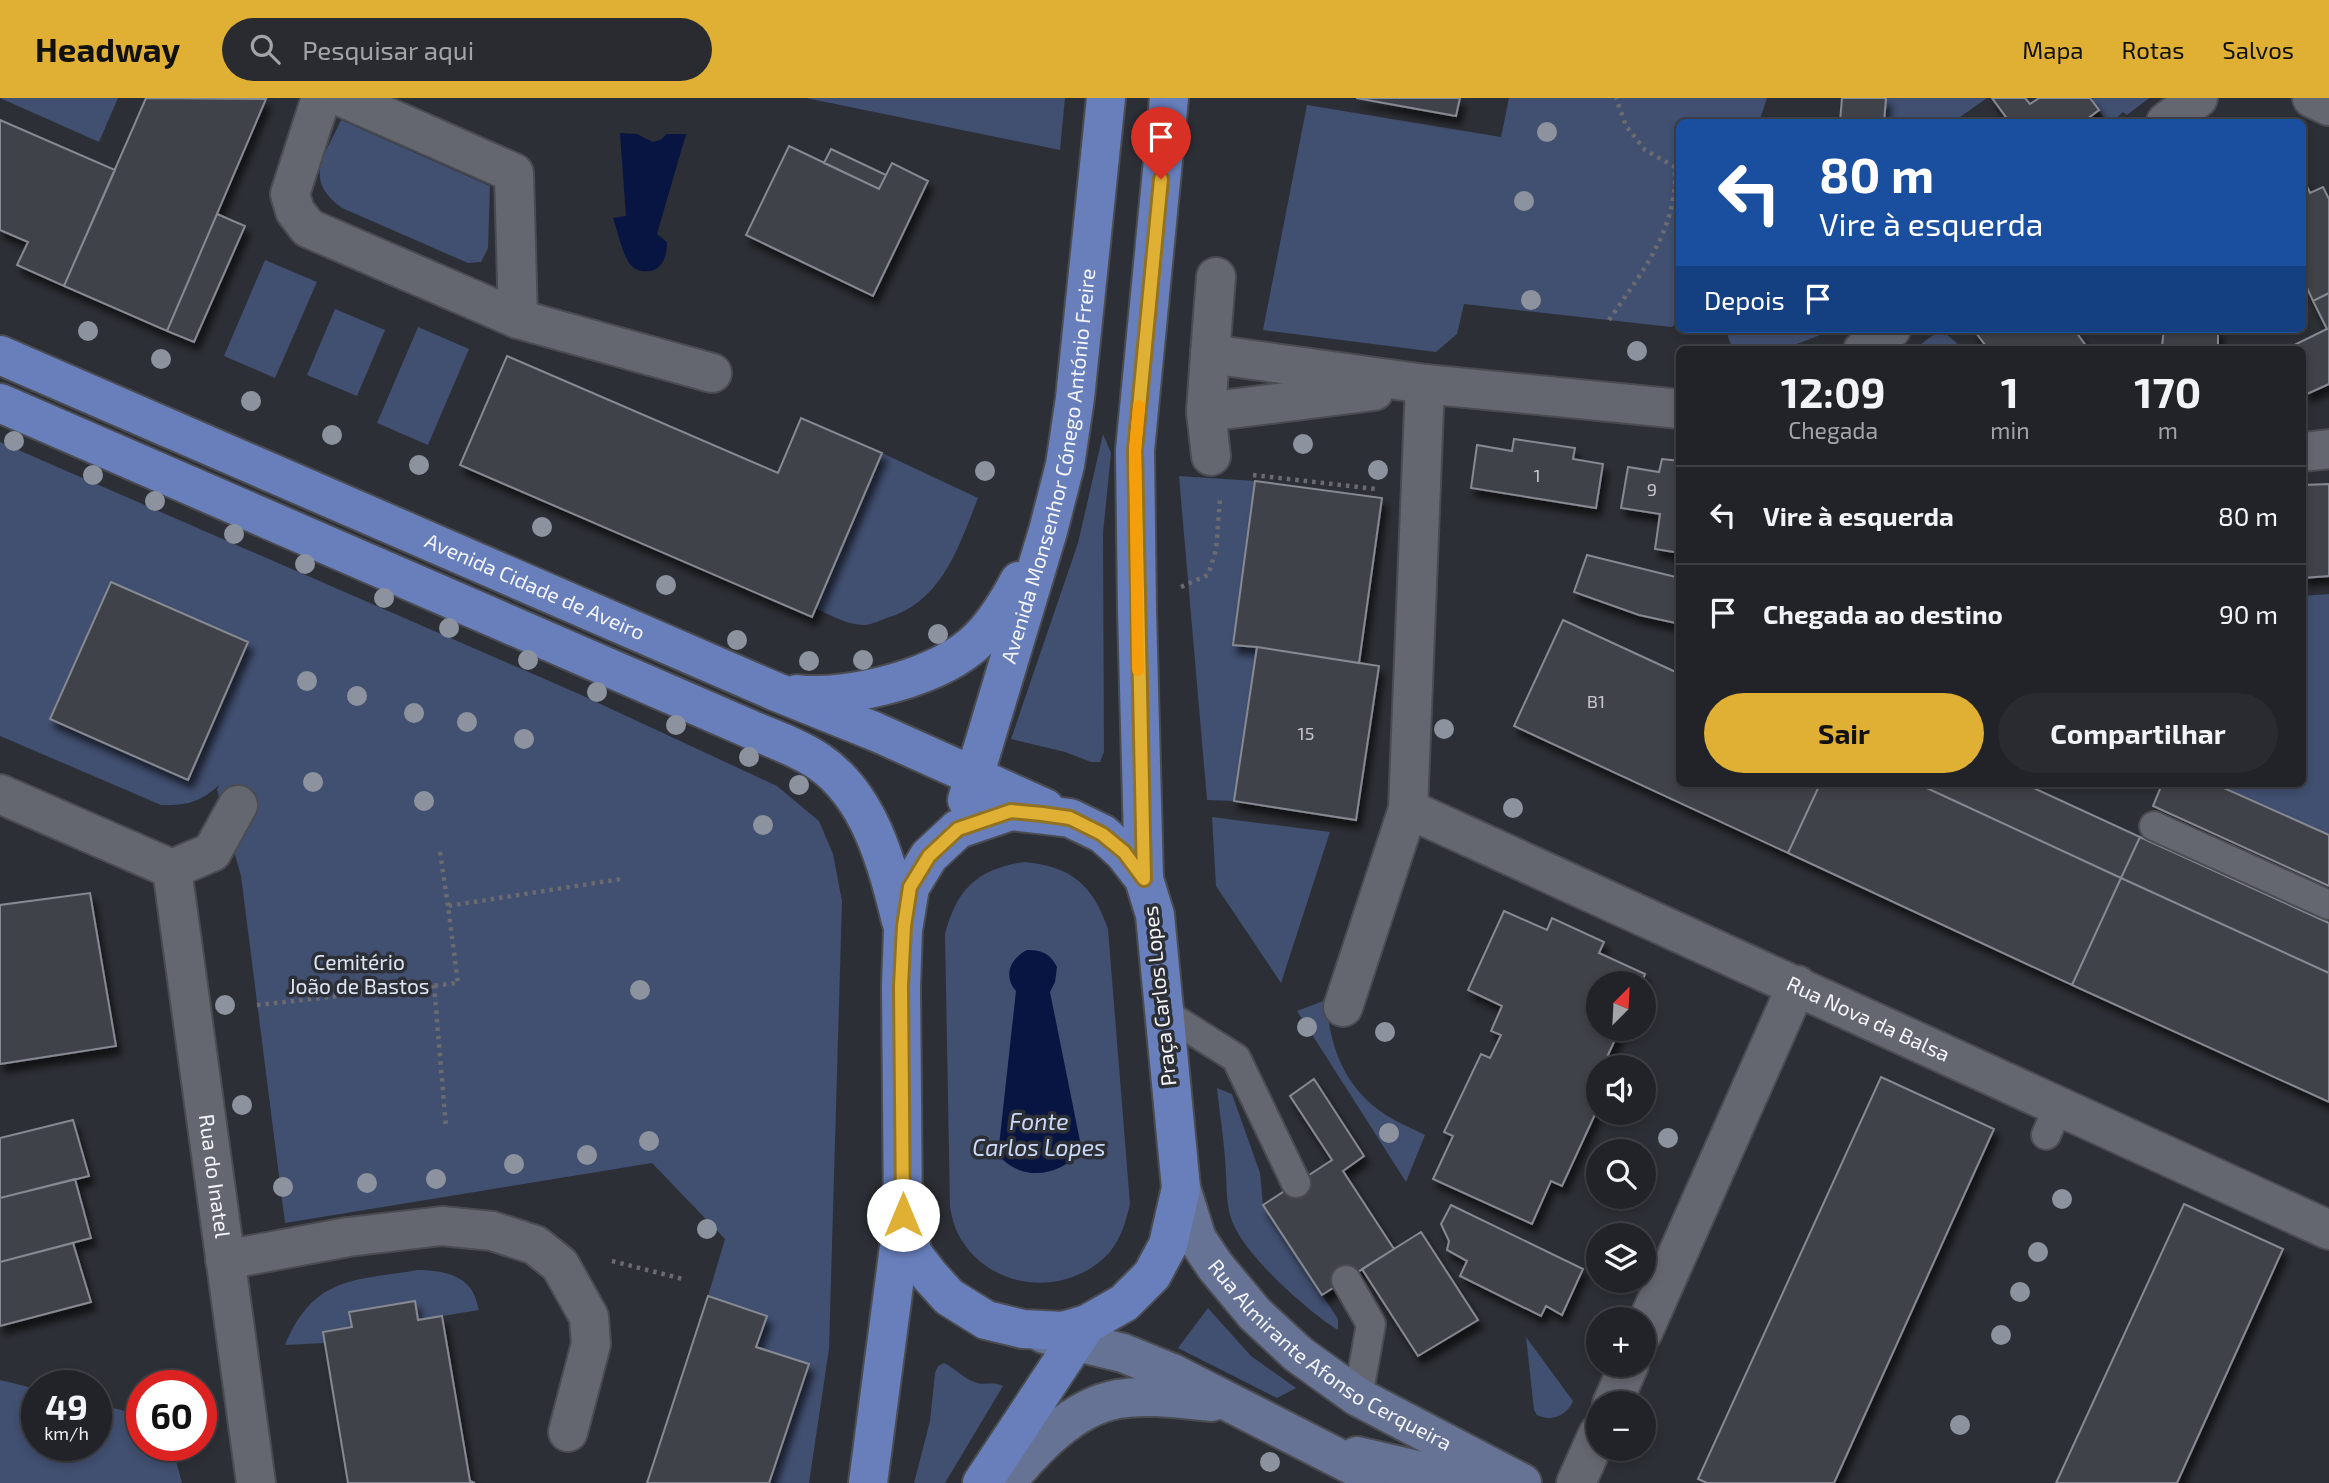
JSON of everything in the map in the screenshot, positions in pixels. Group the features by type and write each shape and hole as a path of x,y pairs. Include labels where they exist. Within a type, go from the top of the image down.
{"main road":[{"name":"Avenida Monsenhor Cónego António Freire","path":"958,829 1048,531 1065,465 1106,98"},
{"path":"1144,879 1135,450 1169,98"},
{"name":"Avenida Cidade de Aveiro","path":"0,355 1070,818"},
{"name":"Avenida Cidade de Aveiro","path":"0,403 817,760 833,773 846,789 861,809 877,839 890,875 903,930"},
{"path":"774,691 805,695 874,688 908,679 957,656 979,640 1004,608 1048,531"},
{"name":"Praça Carlos Lopes","path":"1011,811 1070,818 1102,834 1124,852 1144,879 1155,915 1181,1188 1168,1245 1152,1275 1124,1303 1082,1333 1023,1329 986,1320 949,1297 913,1254 903,1215 901,986 903,930 910,887 929,856 958,829 1011,811"},
{"name":"Rua Almirante Afonso Cerqueira","path":"1181,1188 1197,1239 1215,1266 1247,1304 1298,1354 1358,1397 1522,1483"},
{"path":"868,1483 903,1215"},
{"path":"982,1483 1082,1333"},
{"name":"Rua Almirante Afonso Cerqueira","path":"1082,1333 1172,1373 1387,1483"},
{"path":"1006,1483 1035,1449 1092,1407 1118,1399 1161,1397 1233,1404"},
{"name":"Rua Almirante Afonso Cerqueira","path":"1320,1448 1472,1483"}],"street":[{"path":"321,98 290,194 295,211 308,228 518,319 712,373"},
{"path":"344,98 513,173 518,319"},
{"path":"2170,119 2198,98"},
{"path":"2312,98 2329,106"},
{"path":"1216,277 1206,412 1216,474"},
{"path":"1868,346 1886,333"},
{"path":"1210,354 1425,384 1676,409"},
{"path":"1206,412 1425,384"},
{"path":"1343,1007 1408,809 1425,384"},
{"path":"2306,452 2329,449"},
{"path":"0,794 172,869 212,852 238,805"},
{"name":"Rua Nova da Balsa","path":"1408,809 1797,985 2053,1121 2329,1230"},
{"name":"Rua do Inatel","path":"172,869 256,1483"},
{"path":"1654,1307 1797,985"},
{"path":"225,1260 348,1237 442,1226 492,1231 535,1245 560,1265 589,1317 591,1344 568,1432"},
{"path":"1576,1483 1586,1461"}],"lane":[{"path":"2154,827 2329,905"},
{"path":"1163,1012 1237,1058 1296,1182"},
{"path":"1346,1280 1371,1324 1358,1397"}],"path":[{"path":"1616,98 1626,126 1645,150 1676,166"},
{"path":"1609,320 1647,267 1663,237 1676,191"},
{"path":"1181,587 1208,575 1216,550 1216,474"},
{"path":"1252,475 1382,490"},
{"path":"257,1005 458,983 440,852"},
{"path":"448,906 621,879"},
{"path":"434,985 446,1127"}],"green space":[{"path":"0,98 118,98 99,142"},
{"path":"806,98 1065,98 1060,150"},
{"path":"1509,98 1767,98 1760,119 1676,119 1676,324 1671,327 1464,304 1457,334 1436,352 1263,330 1307,105 1501,137"},
{"path":"1886,98 1987,98 1957,119 1884,119"},
{"path":"2149,98 2127,115 2123,112 2115,119 2105,119 2092,100"},
{"path":"341,120 490,186 488,248 481,262 468,263 342,208 330,197 323,187 320,167"},
{"path":"265,260 317,282 275,378 224,356"},
{"path":"335,309 385,330 357,396 307,375"},
{"path":"418,327 469,349 428,445 377,423"},
{"path":"1728,333 1826,333 1791,346 1731,346"},
{"path":"1936,333 1945,333 1960,346 1918,346"},
{"path":"1103,434 1111,453 1103,533 1104,752 1100,762 1091,762 1065,752 1011,739 1078,543"},
{"name":"Cemitério João de Bastos","path":"0,442 579,694 777,786 819,821 833,854 842,901 829,1349 809,1483 769,1483 808,1364 756,1347 766,1316 708,1296 725,1239 652,1163 285,1223 241,876 217,790 219,785 193,802 161,805 0,736"},
{"path":"882,453 978,498 964,535 935,586 906,610 871,624 853,624 815,608"},
{"path":"1179,476 1255,481 1233,645 1257,647 1234,801 1207,800"},
{"path":"2329,594 2329,835 2222,787 2306,787 2306,596"},
{"path":"1212,817 1330,832 1281,983 1216,886"},
{"path":"1024,862 1055,868 1078,880 1095,901 1108,929 1130,1204 1120,1236 1109,1253 1091,1268 1050,1282 1029,1282 1008,1277 988,1267 971,1253 958,1234 950,1208 945,934 956,904 972,883 994,870"},
{"path":"1326,1000 1336,1050 1359,1092 1395,1121 1425,1135 1406,1182 1297,1011"},
{"path":"1217,1088 1232,1094 1260,1173 1263,1205 1338,1319 1338,1330 1277,1280 1237,1232 1227,1201 1225,1153"},
{"path":"418,1270 439,1272 460,1279 472,1290 479,1310 418,1320 414,1301 349,1312 352,1327 323,1332 325,1343 285,1345 296,1322 323,1294 355,1280"},
{"path":"1208,1308 1251,1356 1296,1388 1277,1398 1178,1348"},
{"path":"1526,1337 1573,1401 1563,1414 1548,1418 1537,1415 1534,1410"},
{"path":"944,1363 974,1382 1003,1386 945,1483 914,1483 930,1421 935,1373 938,1366"},
{"path":"0,1380 21,1385 21,1461 112,1461 112,1408 126,1411 126,1461 176,1461 182,1483 0,1483"}],"water":[{"path":"620,133 637,134 653,142 667,134 686,134 657,234 667,242 666,254 662,264 654,270 642,271 632,267 623,251 613,218 626,216"},
{"name":"Fonte Carlos Lopes","path":"1027,950 1045,953 1057,967 1055,982 1050,992 1082,1151 1063,1166 1041,1173 1018,1170 998,1155 1016,991 1009,974 1016,958"}],"building":[{"path":"146,98 266,99 167,331 64,286"},
{"path":"1356,98 1460,98 1456,116"},
{"path":"1842,98 1886,98 1884,119 1840,119"},
{"path":"1992,98 2025,98 2030,104 2039,98 2090,98 2099,110 2087,119 2007,119"},
{"path":"0,120 115,170 64,286 17,265 28,242 0,230"},
{"path":"789,146 879,189 892,163 928,181 873,296 746,235"},
{"path":"831,149 886,175 879,189 824,163"},
{"path":"2306,184 2310,193 2323,187 2329,199 2329,293 2313,301 2306,286"},
{"path":"217,214 245,226 194,342 167,331"},
{"path":"2329,293 2329,384 2307,394 2306,346 2292,346 2327,329 2313,301"},
{"path":"1976,333 2077,333 2086,346 1986,346"},
{"path":"2164,333 2218,333 2218,346 2162,346"},
{"path":"507,356 778,473 801,418 882,453 812,617 460,465"},
{"path":"1514,439 1575,448 1573,459 1603,464 1596,508 1471,488 1477,445 1512,451"},
{"path":"1662,459 1676,461 1676,552 1655,549 1660,514 1621,508 1628,467 1659,472"},
{"path":"1255,481 1382,498 1359,663 1233,645"},
{"path":"2329,484 2329,576 2306,578 2306,485"},
{"path":"1587,555 1676,577 1676,623 1639,615 1574,592"},
{"path":"111,582 248,642 188,780 50,719"},
{"path":"1563,620 1676,672 1676,787 1819,787 1788,853 1514,726"},
{"path":"1257,647 1379,666 1356,820 1234,801"},
{"path":"1819,787 1924,787 2121,878 2072,985 1788,853"},
{"path":"1924,787 2032,787 2140,837 2121,878"},
{"path":"2161,787 2222,787 2329,835 2329,886 2153,806"},
{"path":"2140,837 2329,923 2329,973 2121,878"},
{"path":"2121,878 2329,973 2329,1102 2072,985"},
{"path":"90,893 116,1046 0,1064 0,905"},
{"path":"1504,911 1547,930 1552,918 1604,942 1599,953 1638,971 1586,971 1586,1041 1614,1041 1608,1055 1586,1055 1586,1125 1590,1125 1562,1186 1551,1181 1532,1224 1433,1179 1453,1136 1444,1132 1481,1054 1490,1058 1501,1035 1491,1031 1502,1006 1468,990"},
{"path":"1881,1077 1994,1129 1834,1483 1707,1483 1698,1479"},
{"path":"1314,1079 1364,1156 1343,1171 1394,1249 1322,1295 1263,1205 1332,1160 1290,1096"},
{"path":"73,1120 89,1176 0,1198 0,1138"},
{"path":"75,1179 91,1238 0,1262 0,1198"},
{"path":"2184,1204 2283,1249 2177,1483 2056,1483"},
{"path":"1451,1205 1583,1269 1562,1315 1546,1306 1541,1316 1460,1276 1467,1261 1447,1250 1449,1241 1441,1224"},
{"path":"1421,1232 1478,1320 1418,1356 1362,1269"},
{"path":"73,1243 91,1302 0,1326 0,1262"},
{"path":"708,1296 767,1316 756,1347 809,1364 769,1483 647,1483"},
{"path":"415,1301 418,1320 442,1316 470,1481 475,1483 348,1483 323,1332 352,1327 349,1312"}],"slow traffic":[{"path":"1138,670 1135,450 1139,406"}],"route":[{"path":"903,1215 901,986 904,926 910,887 929,856 958,829 1011,811 1042,814 1070,818 1102,834 1124,852 1144,879 1135,450 1161,179"}]}
